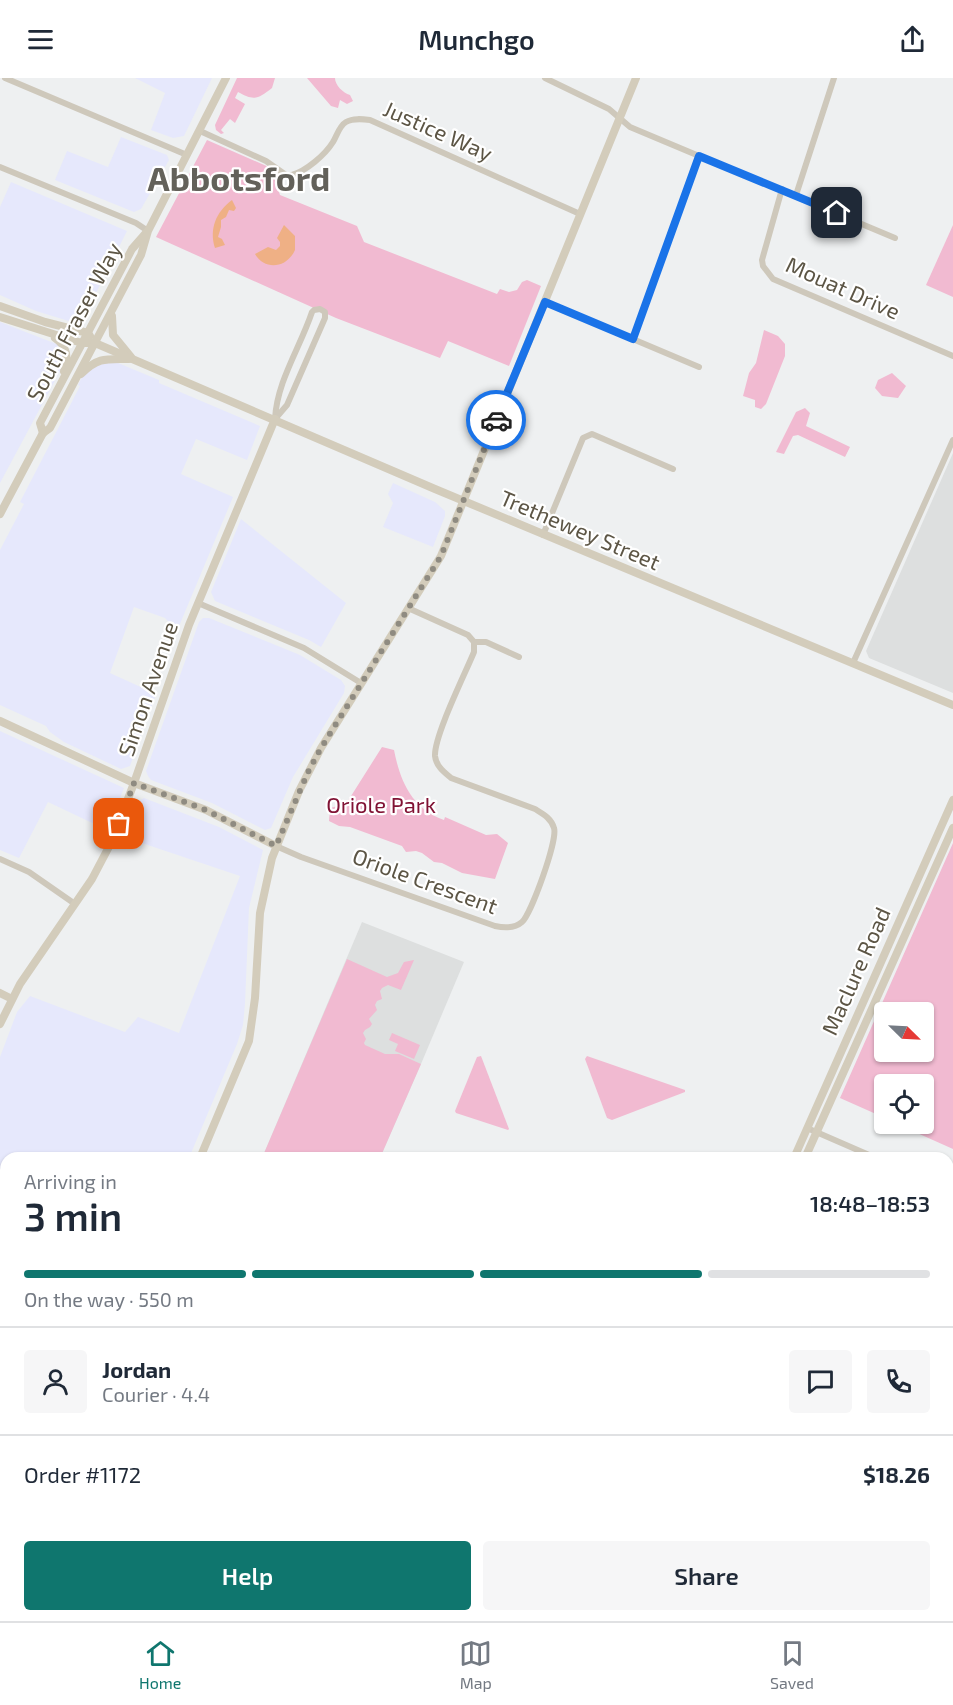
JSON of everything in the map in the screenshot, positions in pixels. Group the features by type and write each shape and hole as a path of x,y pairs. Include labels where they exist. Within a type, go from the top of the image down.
{"main road":[{"name":"South Fraser Way","path":"0,514 43,433 50,428 112,311 141,255 148,231 226,78"},
{"path":"203,1152 245,1053 250,1034 255,998 260,913 265,884 276,846 309,770 441,556 636,78"},
{"name":"South Fraser Way","path":"43,433 40,423 132,249 148,231"},
{"path":"0,306 45,322 87,333"},
{"path":"112,311 113,335 133,359"},
{"name":"Trethewey Street","path":"0,317 82,343 95,343 543,535 953,705"},
{"name":"Trethewey Street","path":"87,333 95,343"},
{"path":"50,334 60,341 66,351 64,378"},
{"path":"75,381 92,363 99,360 133,359"},
{"name":"Simon Avenue","path":"0,1024 24,978 104,858 134,783 198,603 275,419"},
{"path":"0,721 134,783 206,810 276,846"},
{"name":"Maclure Road","path":"797,1152 953,800"},
{"name":"Maclure Road","path":"808,1152 953,828"},
{"path":"0,993 12,999"}],"street":[{"path":"4,78 187,155"},
{"path":"544,78 609,109 630,127 896,238"},
{"path":"796,195 834,78"},
{"name":"Justice Way","path":"200,131 266,161 286,175 292,176 323,154 346,122 370,120 580,214"},
{"path":"633,339 699,156"},
{"path":"0,167 148,231"},
{"name":"Mouat Drive","path":"782,189 762,260 763,266 773,279 953,356"},
{"path":"545,302 699,367"},
{"path":"320,309 325,312 325,318 287,405 275,419 276,400 296,351 312,312 320,309"},
{"path":"543,535 583,438 592,434 673,469"},
{"path":"853,663 953,440"},
{"path":"198,603 304,648 362,683"},
{"path":"408,608 468,635 474,642 486,642 519,657"},
{"name":"Oriole Crescent","path":"276,846 495,926 512,927 523,922 530,910 552,846 555,830 547,816 535,809 451,778 441,769 435,756 437,740 474,652 474,642"},
{"path":"0,859 29,872 75,904"},
{"path":"807,1128 854,1152"}],"shaded area":[{"path":"135,78 212,78 184,136 173,138 151,130 165,93"},
{"path":"121,137 167,155 169,160 141,209 134,212 55,180 67,151 108,167"},
{"path":"11,182 127,231 83,319 72,322 36,311 0,295 0,207"},
{"path":"232,200 236,208 234,211 229,210 226,217 221,220 218,237 225,245 215,248 213,234 215,221"},
{"path":"284,225 295,236 295,250 287,261 281,264 264,263 255,254 268,247 276,250 280,246 277,238"},
{"path":"0,322 59,345 66,360 0,483"},
{"path":"98,363 118,363 260,426 247,460 196,439 181,474 233,497 177,631 165,618 134,607 110,673 156,694 130,766 121,769 64,742 50,732 46,726 0,705 0,550 24,504 20,502 80,386 78,385 82,377"},
{"path":"953,453 953,693 869,658 866,651"},
{"path":"393,483 435,502 445,511 433,547 383,527 393,503 388,494"},
{"path":"241,519 346,603 321,647 215,601 211,592"},
{"path":"203,618 209,618 300,655 341,680 345,686 344,693 293,777 271,828 265,830 212,803 151,780 146,771 199,622"},
{"path":"0,731 124,788 107,830 48,802 19,858 0,850"},
{"path":"144,798 219,827 263,850 249,908 245,1004 243,1025 237,1044 192,1152 0,1152 0,1057 17,1012 30,996 125,1032 138,1017 179,1033 240,876 124,837 136,803"},
{"path":"362,922 464,962 383,1152 265,1152"}],"green space":[{"path":"237,78 275,78 272,88 263,95 252,98 238,92 235,98 245,104 235,123 230,119 221,130 224,133 221,134 216,130 215,125"},
{"path":"307,78 335,78 338,86 350,95 353,101 347,104 340,100 338,108 331,106"},
{"path":"207,140 271,168 280,195 357,226 364,242 497,294 500,289 509,292 517,290 522,282 527,280 541,286 509,366 448,341 440,358 336,318 156,237"},
{"path":"953,225 953,297 926,285"},
{"path":"764,330 778,336 785,344 785,356 766,404 761,409 755,407 755,400 743,396 749,373 756,363"},
{"path":"892,373 906,386 898,398 882,396 875,388 878,380"},
{"path":"805,408 810,413 806,426 850,447 845,457 798,435 793,436 784,454 776,452 796,412"},
{"name":"Oriole Park","path":"382,747 394,750 404,783 424,809 444,820 445,817 486,835 497,834 508,843 495,879 462,873 442,863 434,862 422,853 406,852 402,846 329,821 330,808 346,804"},
{"path":"953,843 953,1149 919,1134 934,1134 934,1074 874,1074 874,1113 840,1098 874,1021 874,1062 934,1062 934,1002 883,1002"},
{"path":"347,959 387,977 398,973 404,962 414,960 401,990 388,985 382,988 380,991 382,999 377,1001 375,1005 377,1010 369,1019 372,1024 363,1033 366,1039 365,1045 385,1054 399,1054 421,1064 383,1152 265,1152"},
{"path":"392,1033 420,1045 414,1059 395,1051 398,1044 389,1040"},
{"path":"481,1056 508,1130 455,1111 477,1057"},
{"path":"587,1056 685,1090 685,1092 612,1120 607,1118 585,1059"}],"way so far":[{"path":"119,824 134,783 206,810 276,846 321,748 441,556 496,420"}],"district":[{"name":"Abbotsford","path":"239,179"}],"route":[{"path":"496,420 545,302 633,339 699,156 837,213"}]}
